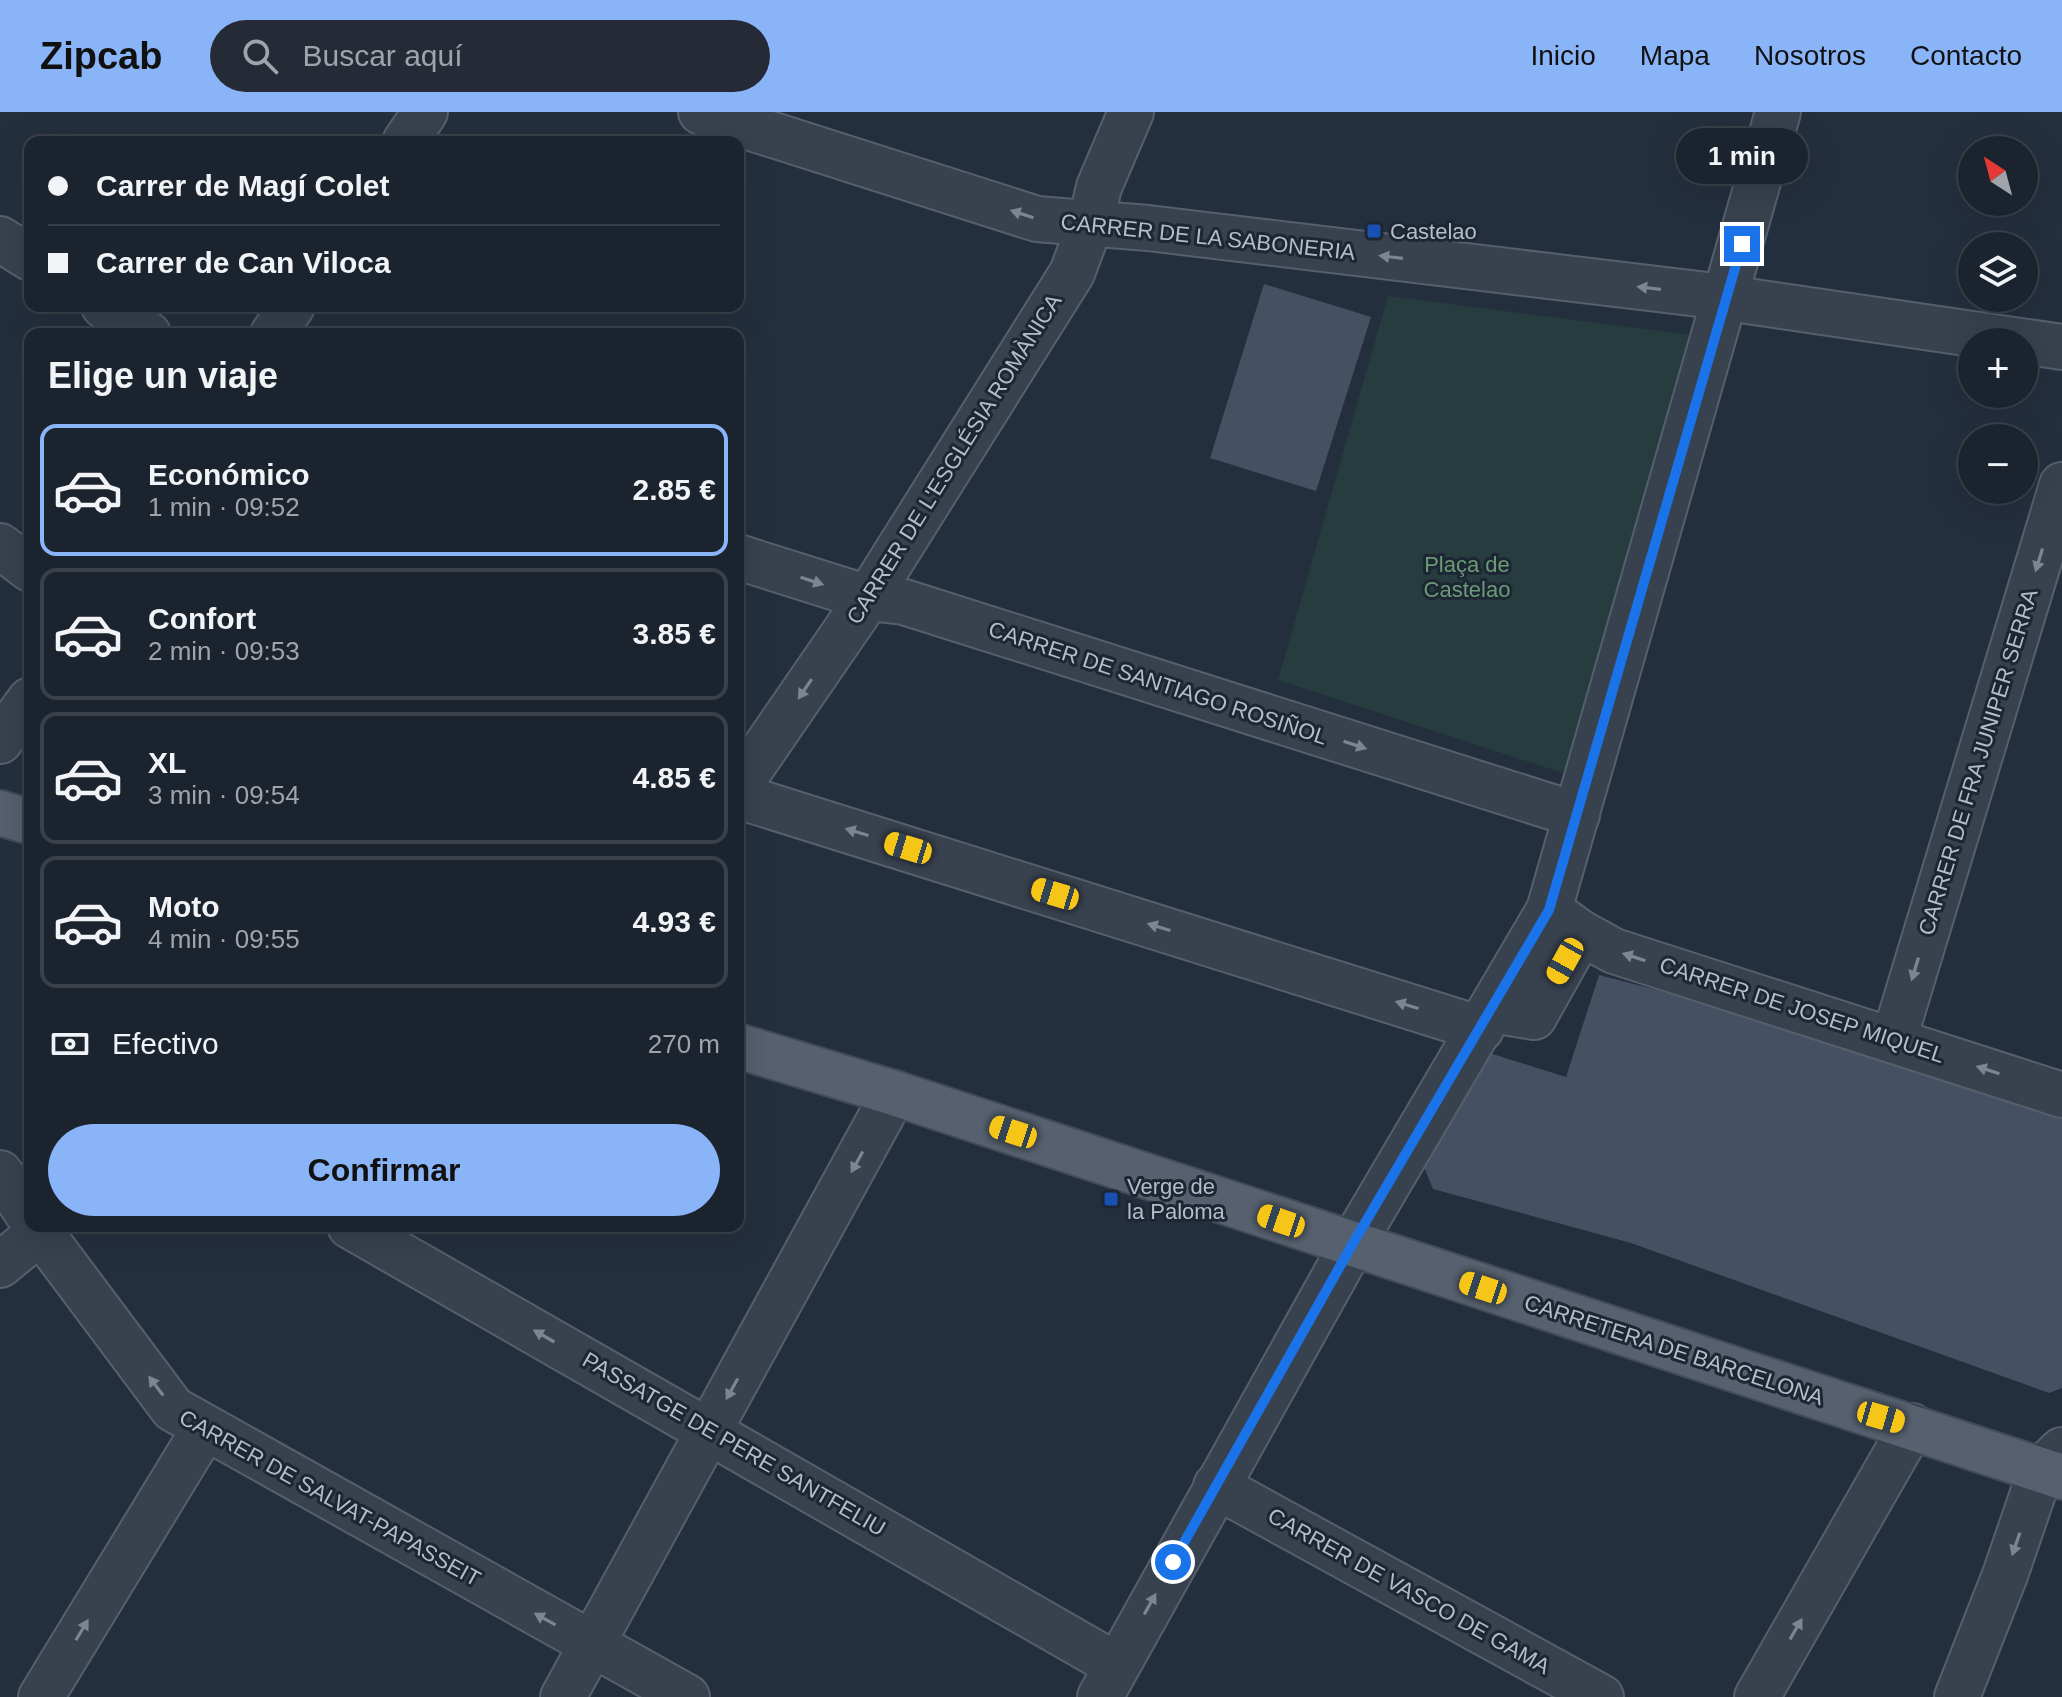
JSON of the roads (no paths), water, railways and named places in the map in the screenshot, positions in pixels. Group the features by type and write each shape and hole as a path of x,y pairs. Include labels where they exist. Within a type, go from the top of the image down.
{"main road":[{"path":"0,813 24,820"},
{"name":"CARRETERA DE BARCELONA","path":"744,1048 894,1093 1912,1426 2055,1466"}],"street":[{"path":"409,136 425,112"},
{"name":"CARRER DE LA SABONERIA","path":"701,112 774,122 1037,219 1148,228 1727,298 2062,347"},
{"name":"CARRER DE L'ESGLÉSIA ROMÀNICA","path":"744,778 868,598 1072,273 1090,225 1099,187 1131,112"},
{"path":"1108,1681 1352,1245 1487,1019 1565,922 1577,815 1778,112"},
{"path":"0,239 24,254"},
{"path":"113,312 139,328"},
{"name":"CARRER DE FRA JUNIPER SERRA","path":"1894,1039 2062,485"},
{"path":"0,546 24,564"},
{"name":"CARRER DE SANTIAGO ROSIÑOL","path":"744,559 868,598 904,602 1577,815"},
{"path":"0,741 24,708"},
{"path":"744,798 1487,1019"},
{"name":"CARRER DE JOSEP MIQUEL","path":"1565,922 1614,951 2062,1095"},
{"path":"563,1697 894,1093"},
{"name":"CARRER DE SALVAT-PAPASSEIT","path":"0,1173 24,1208"},
{"path":"0,1265 30,1232"},
{"name":"CARRER DE SALVAT-PAPASSEIT","path":"41,1232 173,1409 687,1697"},
{"name":"PASSATGE DE PERE SANTFELIU","path":"361,1232 710,1430 1108,1681"},
{"path":"1757,1697 1912,1426"},
{"path":"48,1695 205,1428"},
{"path":"1957,1697 2005,1575 2055,1466"},
{"name":"CARRER DE VASCO DE GAMA","path":"1216,1486 1601,1697"}],"place":[{"name":"Castelao","path":"1374,231"},
{"name":"Verge de la Paloma","path":"1111,1199"}],"park label":[{"name":"Plaça de Castelao","path":"1467,576"}]}
